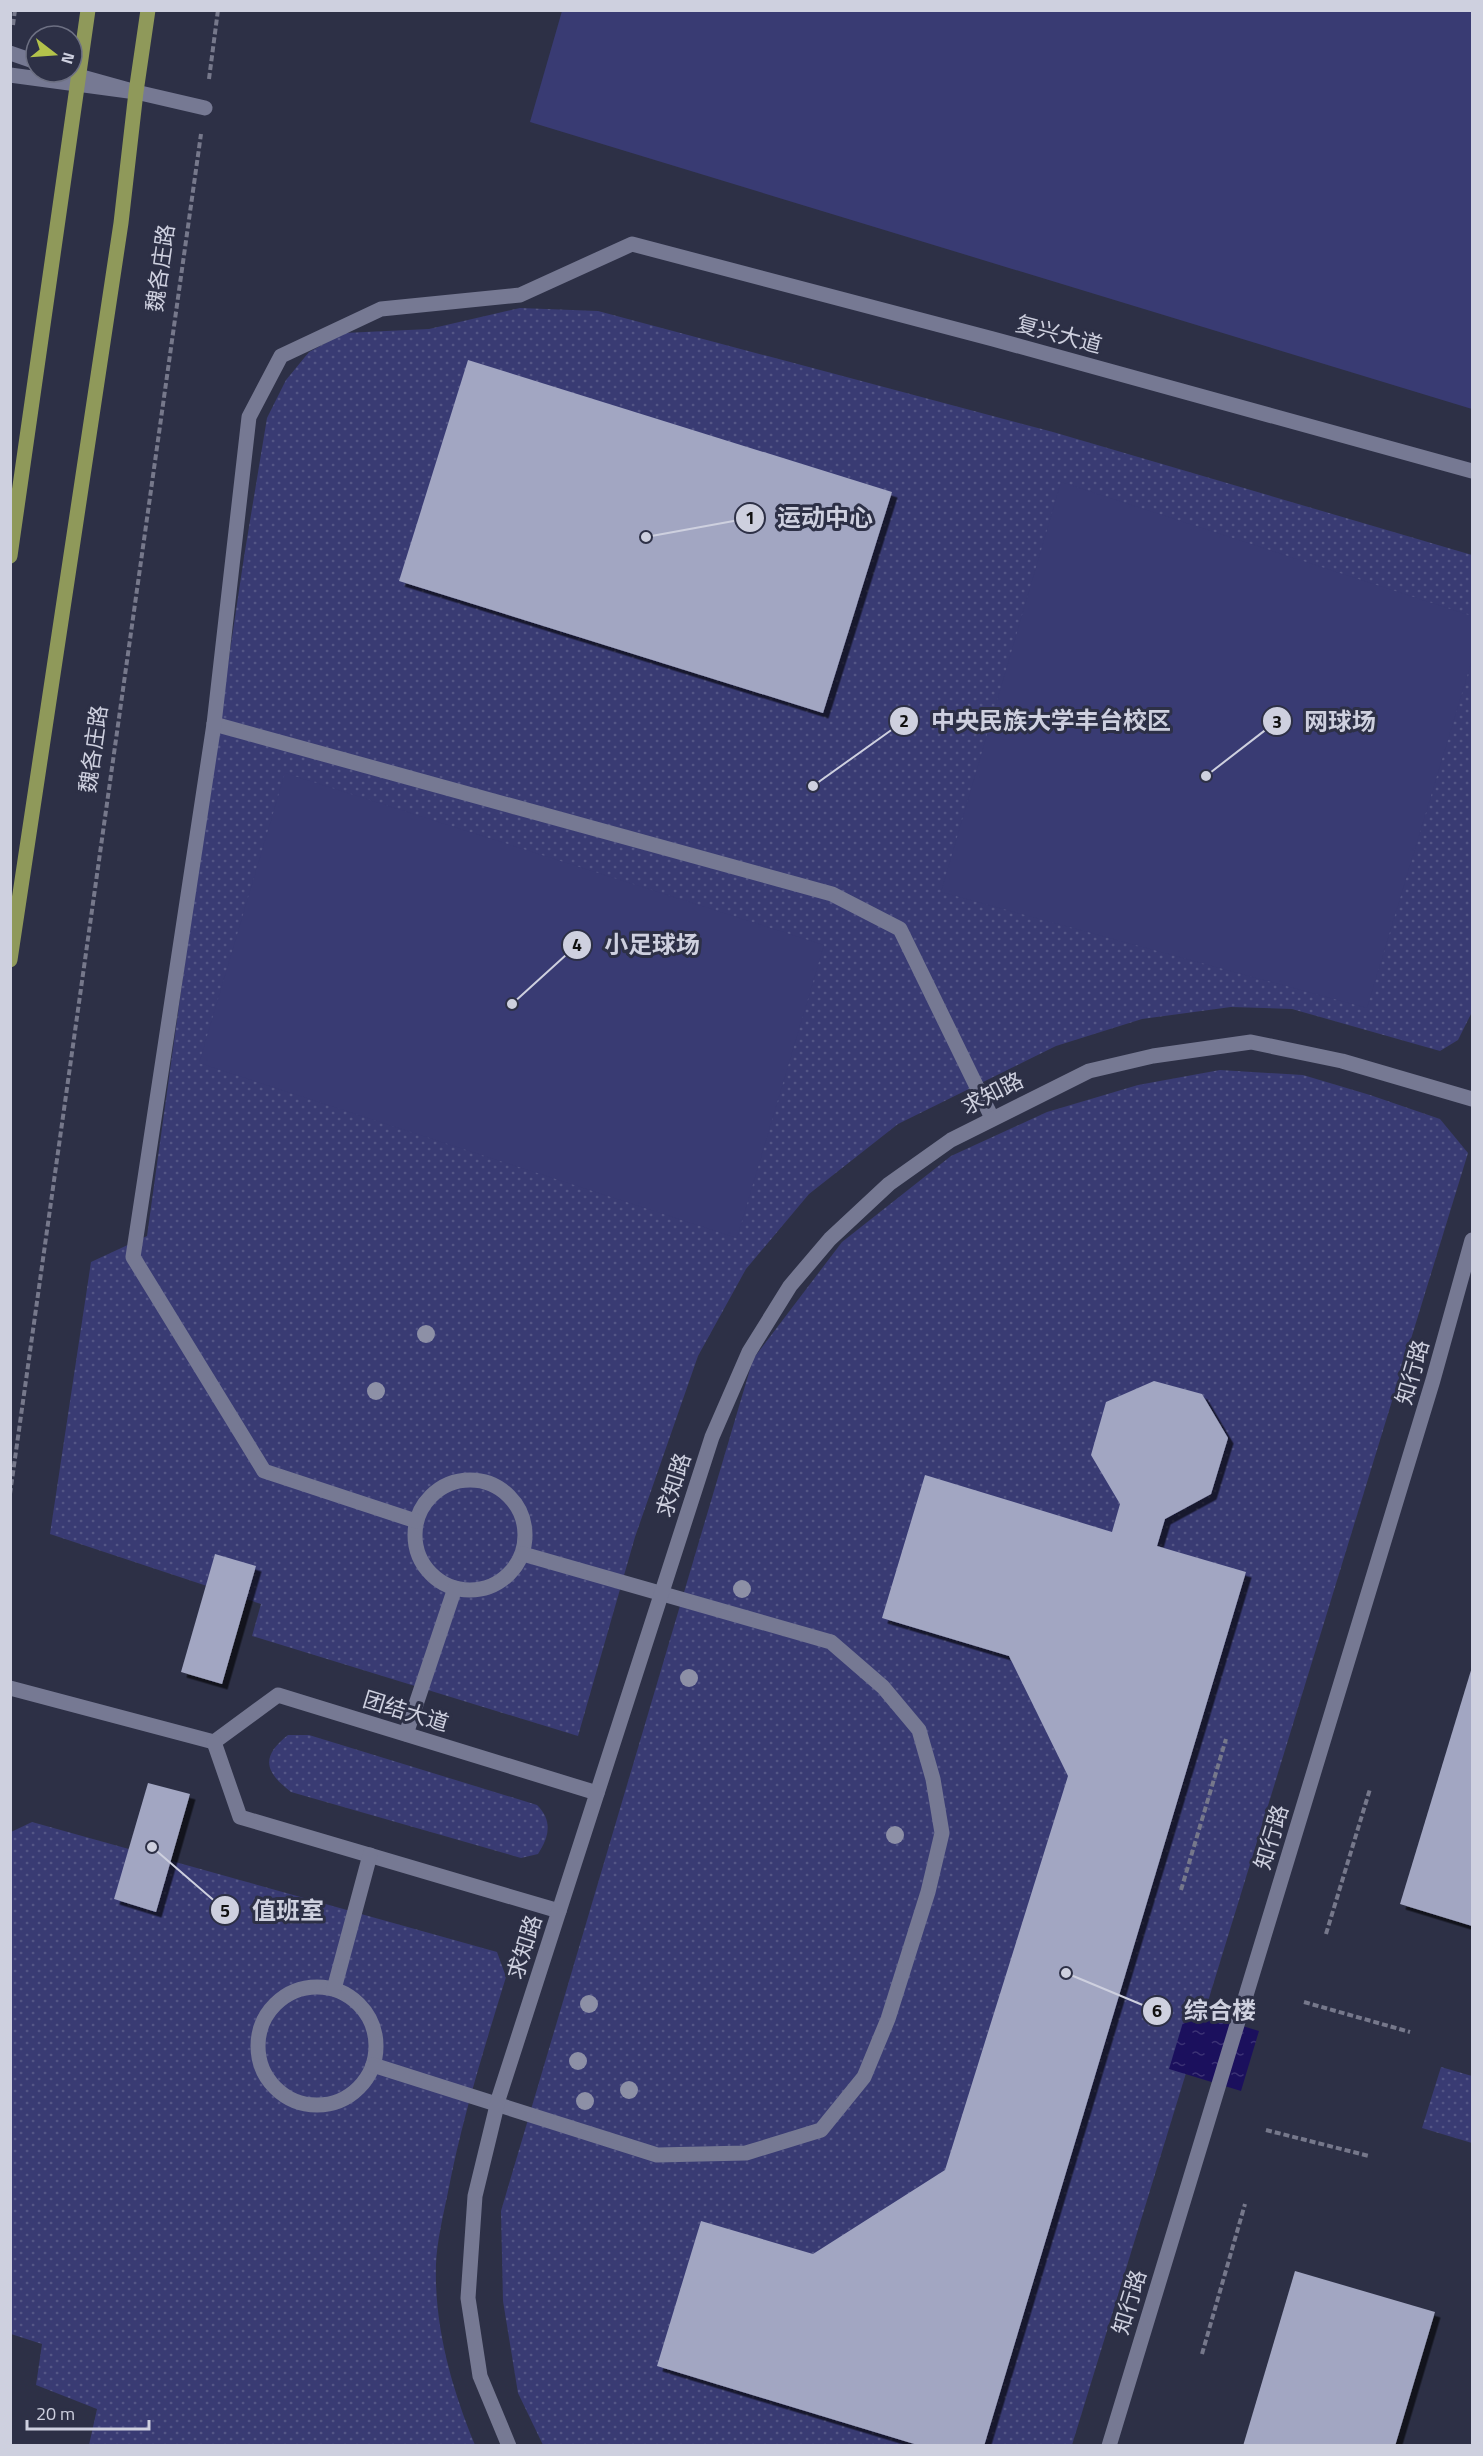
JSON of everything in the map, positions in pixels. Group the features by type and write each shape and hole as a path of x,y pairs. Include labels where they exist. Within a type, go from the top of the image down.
{"main road":[{"path":"84,28 88,10"},
{"name":"魏各庄路","path":"10,960 121,223 148,10"},
{"path":"10,556 72,84"}],"street":[{"path":"84,80 205,108"},
{"name":"复兴大道","path":"214,724 249,417 281,356 381,309 520,295 632,244 970,333 1473,471"},
{"path":"417,1521 264,1470 133,1257 214,724 832,894 900,929 992,1118"},
{"name":"求知路","path":"509,2445 480,2376 468,2298 475,2196 497,2104 712,1437 749,1352 790,1286 830,1239 889,1184 951,1140 1089,1071 1153,1056 1251,1042 1342,1061 1473,1100"},
{"name":"知行路","path":"1109,2445 1433,1380 1473,1240"},
{"path":"469,1479 486,1482 502,1490 515,1502 523,1518 526,1536 523,1554 513,1570 499,1583 482,1589 463,1591 445,1585 430,1574 419,1558 415,1540 417,1521 424,1505 435,1491 451,1483 469,1479"},
{"path":"373,2065 657,2155 746,2153 821,2130 864,2077 888,2019 928,1892 942,1833 933,1779 919,1730 883,1687 831,1642 523,1554"},
{"path":"406,1734 455,1588"},
{"path":"10,1688 214,1742 240,1817 559,1911"},
{"name":"团结大道","path":"214,1742 278,1695 597,1793"},
{"path":"334,1989 370,1855"},
{"path":"315,1987 334,1989 351,1997 364,2010 373,2027 376,2046 373,2065 363,2082 348,2096 330,2104 310,2105 290,2099 274,2087 262,2071 258,2051 259,2031 267,2014 280,2000 296,1990 315,1987"}],"path":[{"name":"魏各庄路","path":"10,1494 218,10"},
{"path":"1181,1890 1226,1739"},
{"path":"1326,1934 1370,1789"},
{"path":"1304,2002 1410,2032"},
{"path":"1266,2130 1369,2156"},
{"path":"1202,2354 1245,2204"}],"shaded area":[{"path":"562,11 1472,11 1472,409 530,122"},
{"path":"520,308 598,311 1053,432 1472,555 1472,1012 1458,1040 1440,1051 1292,1009 1231,1007 1142,1019 1056,1046 898,1124 809,1194 746,1269 698,1356 635,1537 578,1736 252,1636 261,1604 50,1534 91,1262 147,1236 205,818 267,418 286,380 309,352 344,333 429,329"},
{"path":"1061,482 1472,616 1472,660 1367,1008 941,892"},
{"path":"285,773 824,945 737,1238 199,1063"},
{"path":"1220,1070 1303,1075 1370,1095 1440,1119 1468,1153 1072,2445 543,2445 518,2393 503,2301 501,2211 753,1359 842,1242 951,1156 1047,1112 1138,1085"},
{"path":"288,1735 309,1735 537,1805 547,1823 545,1841 538,1854 521,1858 291,1792 276,1778 269,1764 273,1750"},
{"path":"32,1822 497,1952 506,1977 460,2138 440,2228 436,2264 441,2334 452,2380 475,2445 89,2445 97,2409 36,2385 42,2344 11,2334 11,1832"},
{"path":"1441,2067 1472,2076 1472,2143 1422,2128"}],"water":[{"path":"1187,2009 1259,2031 1241,2091 1169,2069"}],"building":[{"path":"468,360 892,492 823,713 399,581"},
{"path":"1154,1381 1202,1394 1228,1438 1211,1494 1165,1519 1157,1546 1246,1572 984,2446 921,2446 657,2366 701,2221 813,2254 945,2170 1068,1776 1009,1656 882,1618 925,1475 1112,1532 1120,1504 1091,1455 1106,1402"},
{"path":"215,1554 256,1566 222,1684 181,1672"},
{"path":"1472,1667 1472,1926 1400,1904"},
{"path":"148,1783 190,1794 156,1912 114,1899"},
{"path":"1295,2271 1435,2312 1395,2446 1243,2446"}],"place":[{"name":"运动中心","path":"646,537"},
{"name":"网球场","path":"1206,776"},
{"name":"中央民族大学丰台校区","path":"813,786"},
{"name":"小足球场","path":"512,1004"},
{"name":"值班室","path":"152,1847"},
{"name":"综合楼","path":"1066,1973"}]}
